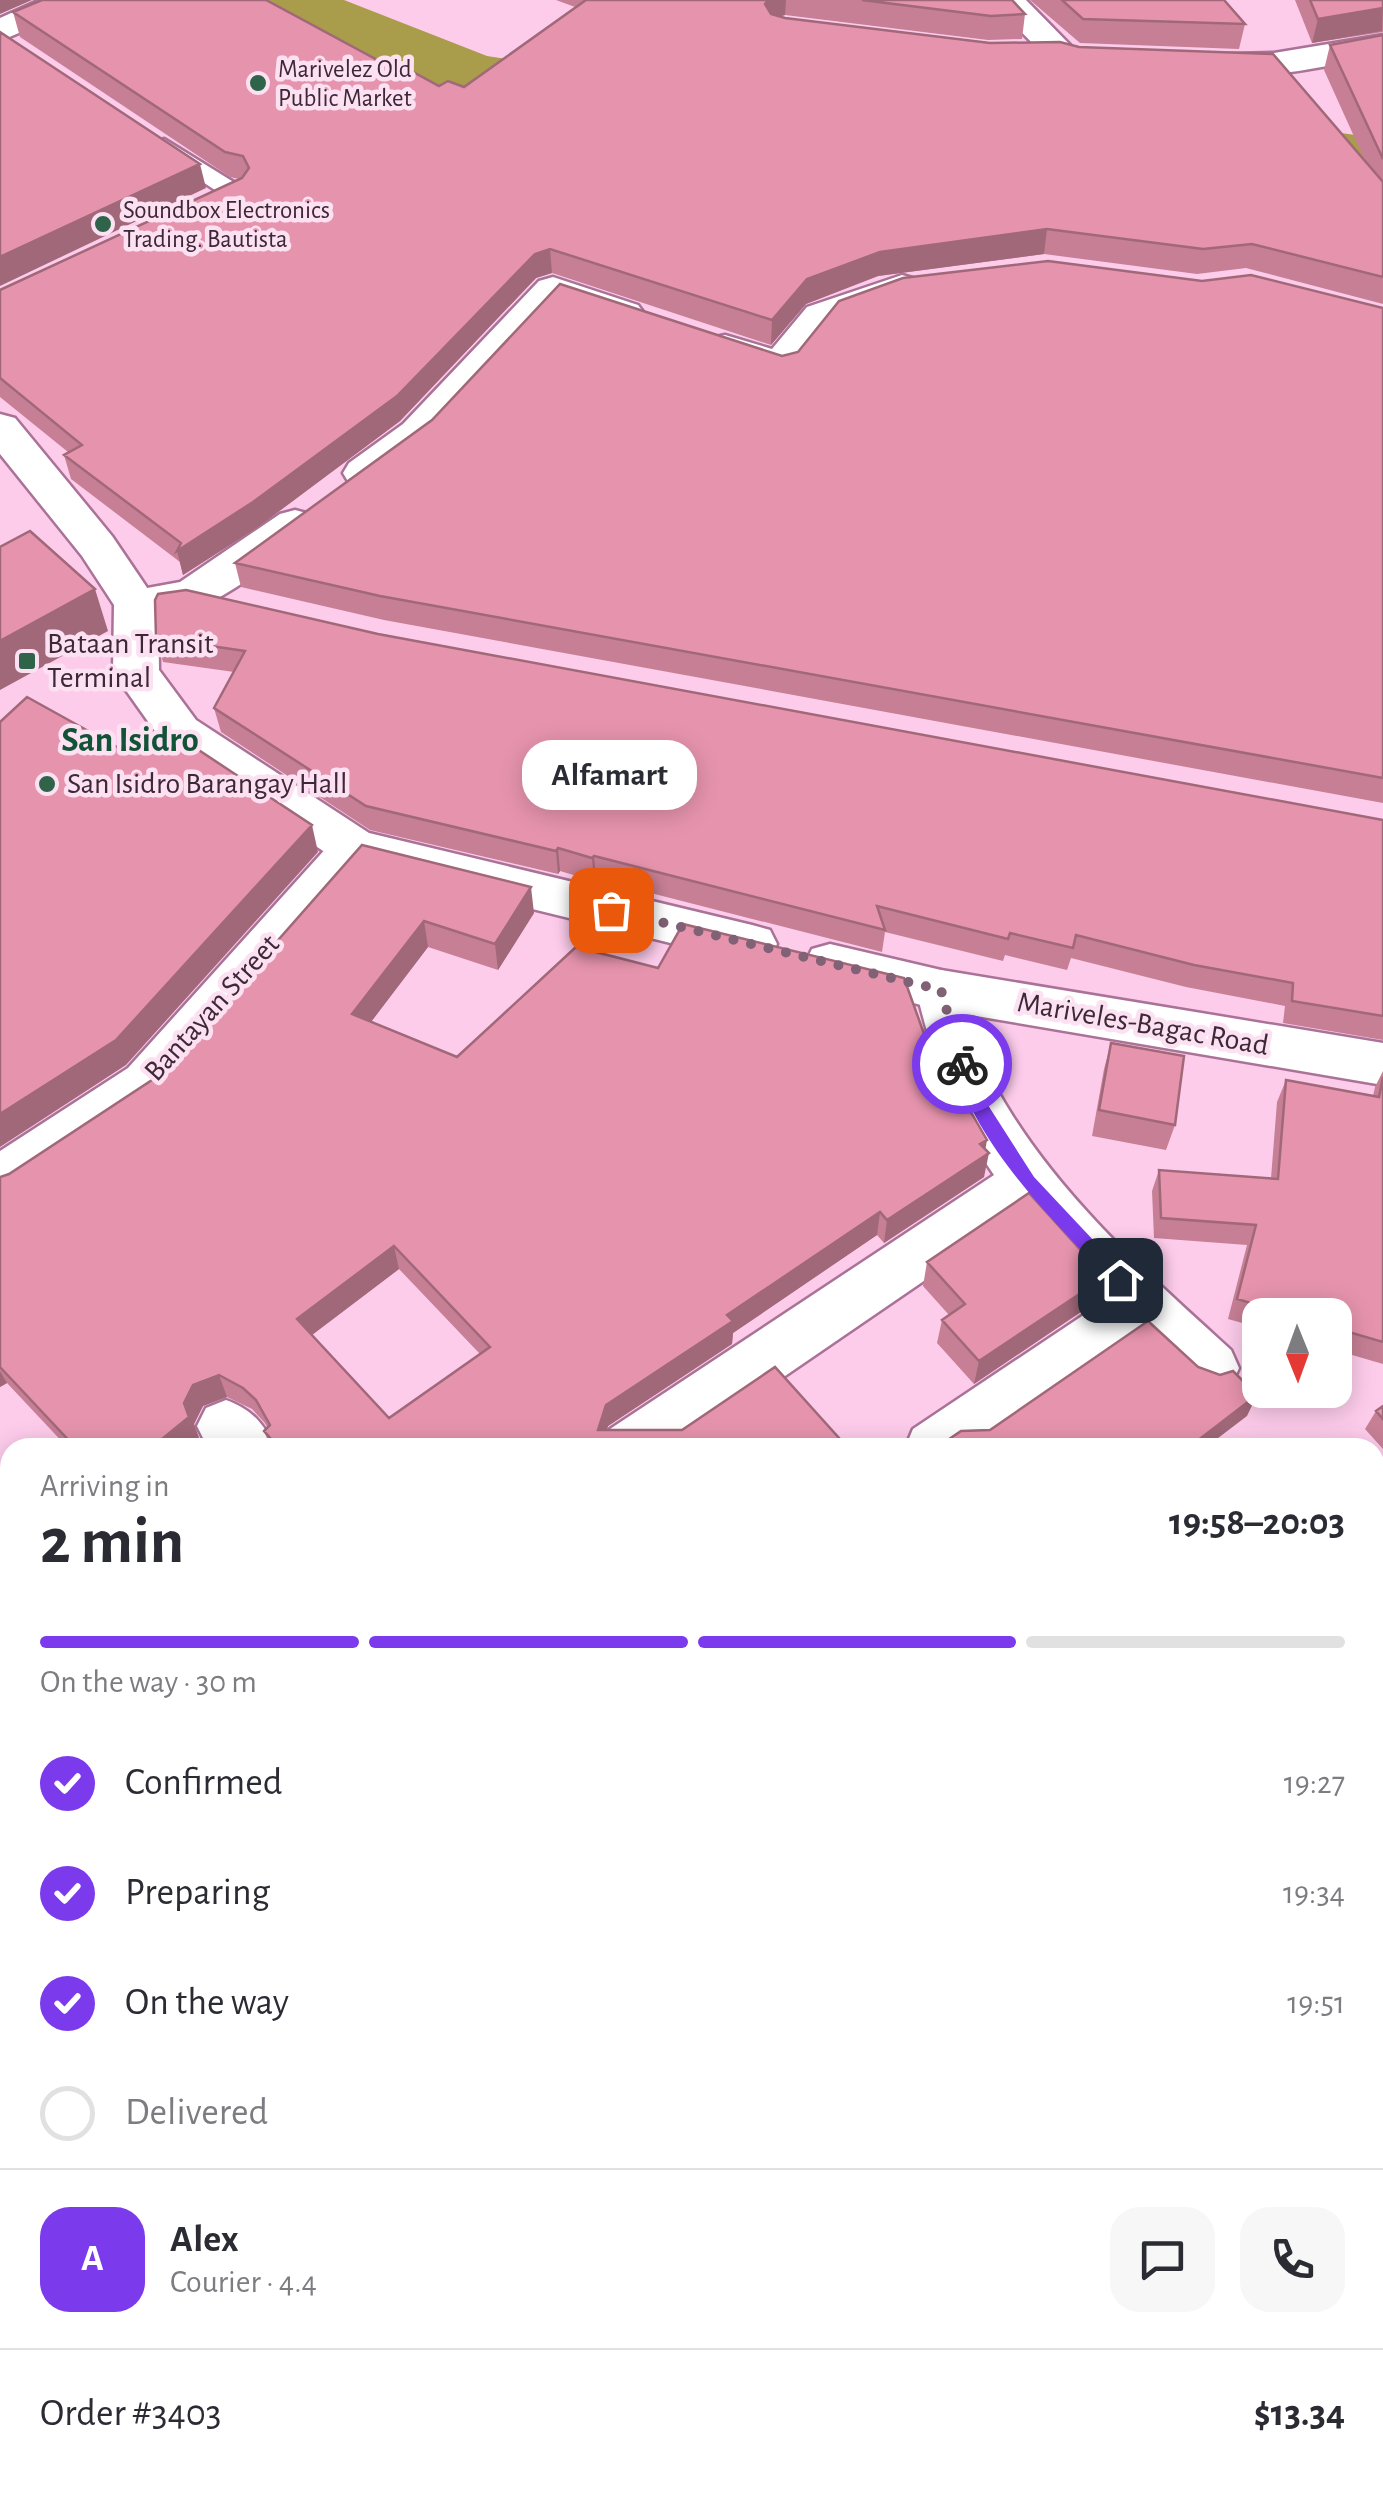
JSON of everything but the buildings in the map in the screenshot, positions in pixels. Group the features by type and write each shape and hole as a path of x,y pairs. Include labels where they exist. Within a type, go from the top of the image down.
{"street":[{"path":"5,40 68,0"},
{"path":"1006,54 1076,55 1007,0"},
{"path":"1244,26 1274,64"},
{"path":"1178,60 1274,64 1383,44"},
{"path":"196,208 232,191"},
{"path":"192,595 418,433 553,290 780,365 822,315 893,288 931,284"},
{"path":"0,426 97,546 136,604 192,595 249,608"},
{"name":"Mariveles-Bagac Road","path":"136,604 136,672 180,732 355,848 941,990 1383,1064"},
{"name":"Bantayan Street","path":"0,1179 146,1084 355,848"},
{"path":"941,990 970,1090 1028,1181 1143,1305 1211,1368"},
{"path":"646,1438 1028,1181"},
{"path":"949,1438 1143,1305"}],"lane":[{"path":"149,136 232,191"}],"shaded area":[{"path":"243,0 344,0 487,56 633,78 1236,118 1376,138 1383,185 526,106 399,76"}],"way so far":[{"path":"611,910 941,990 962,1064"}],"place":[{"name":"Marivelez Old Public Market","path":"258,83"},
{"name":"Soundbox Electronics Trading. Bautista","path":"103,224"},
{"name":"Bataan Transit Terminal","path":"27,661"},
{"name":"San Isidro Barangay Hall","path":"47,784"},
{"name":"Alfamart","path":"611,910"}],"district":[{"name":"San Isidro","path":"130,740"}],"route":[{"path":"962,1064 970,1090 1028,1181 1120,1280"}]}
